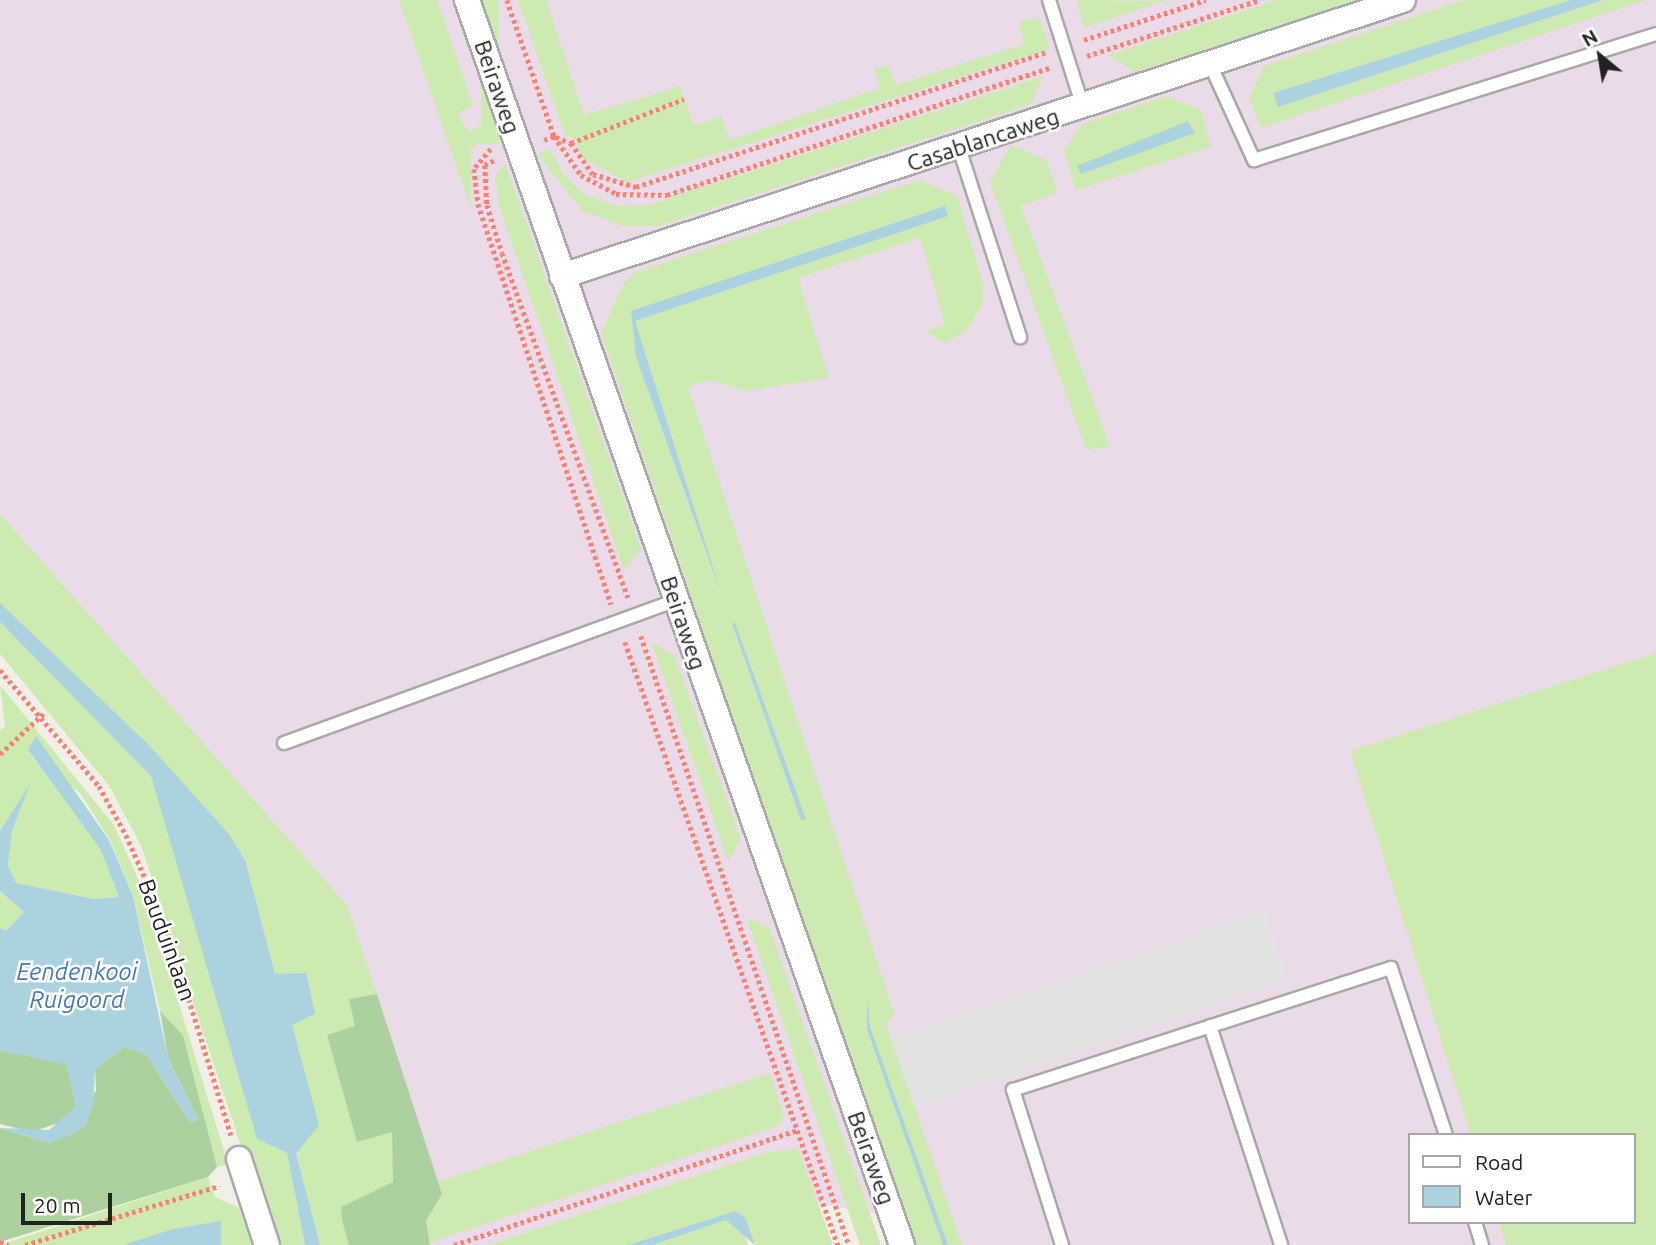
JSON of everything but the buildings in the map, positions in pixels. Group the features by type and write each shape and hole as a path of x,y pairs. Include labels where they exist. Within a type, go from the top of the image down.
{"street":[{"name":"Beiraweg","path":"467,0 902,1245"},
{"name":"Casablancaweg","path":"562,276 959,148 1402,0"},
{"path":"239,1159 267,1245"}],"lane":[{"path":"1049,0 1083,107"},
{"path":"1210,64 1254,160 1656,34"},
{"path":"959,148 1020,337"},
{"path":"284,743 675,601"},
{"path":"1062,1245 1013,1090 1391,968 1445,1133"},
{"path":"1210,1026 1281,1245"},
{"path":"1476,1224 1482,1245"}],"path":[{"name":"Beiraweg","path":"508,0 554,136 581,175 616,194 667,195 1259,0"},
{"path":"684,99 571,143 576,158 612,184 636,187 1206,0"},
{"path":"554,136 485,165 487,205 634,616 849,1245"},
{"path":"478,204 617,622 838,1245"},
{"name":"Bauduinlaan","path":"0,670 43,714 99,786 166,925 239,1159"},
{"path":"0,754 43,714"},
{"path":"454,1245 798,1130"},
{"path":"25,1245 216,1187"},
{"path":"0,1242 9,1245"}],"shaded area":[{"path":"0,0 1656,0 1656,1245 931,1245 889,1217 764,1193 628,1245 312,1245 238,923 0,624"},
{"path":"1264,909 1288,980 915,1109 891,1038"}],"green space":[{"path":"399,0 437,0 473,105 458,114 468,132 481,126 493,138 471,148 471,209"},
{"path":"481,0 499,0 499,144 481,144"},
{"path":"518,0 546,0 584,115 680,86 694,126 721,116 730,140 880,88 873,68 888,66 896,85 1024,44 1018,22 1039,17 1050,49 627,182 581,157 575,139 565,135"},
{"path":"1076,0 1150,1 1167,0 1084,28"},
{"path":"1277,0 1355,0 1135,72 1108,55"},
{"path":"1463,0 1571,0 1273,93 1279,107 1603,0 1646,0 1261,128 1249,98 1264,66"},
{"path":"1043,76 1031,104 659,226 623,226 582,211 537,154 550,150 564,175 586,195 616,206 648,205"},
{"path":"1166,96 1201,110 1211,147 1076,190 1064,152 1082,124"},
{"path":"1011,145 1047,160 1057,193 1021,206 1110,446 1086,450 990,182"},
{"path":"505,163 641,549 624,570 499,206 495,176"},
{"path":"920,180 957,196 984,287 982,305 968,329 945,343 926,332 945,324 920,238 798,278 829,378 746,391 710,380 688,387 895,1016 886,1023 962,1245 948,1245 870,1027 867,1000 867,1029 944,1245 914,1245 601,333 625,281 635,272","holes":["944,206 948,216 635,321 721,595 636,357 631,311","732,623 735,623 806,819 801,820"]},
{"path":"0,514 347,905 377,994 349,999 355,1026 327,1036 357,1142 392,1131 393,1182 341,1207 349,1245 320,1245 300,1180 292,1024 315,1014 275,974 244,860 147,743 0,604"},
{"path":"0,622 151,776 273,1147 287,1153 305,1245 274,1245 141,846 110,787 0,654"},
{"path":"652,643 674,655 741,839 728,861"},
{"path":"1656,653 1656,1245 1506,1245 1500,1224 1635,1224 1635,1133 1470,1133 1350,751"},
{"path":"0,685 114,825 146,896 228,1164 217,1167 183,1035 160,1011 133,896 110,840 80,793 28,751 102,850 119,897 94,899 16,884 8,866 12,831 29,786 0,831 0,730 5,727"},
{"path":"0,891 24,912 5,932 0,928"},
{"path":"747,919 769,927 881,1245 860,1245"},
{"path":"377,994 442,1194 426,1221 430,1245 349,1245 342,1220 341,1207 393,1182 392,1132 357,1142 327,1035 355,1026 349,999"},
{"path":"160,1011 183,1035 217,1167 208,1177 0,1242 0,1128 50,1143 96,1091 95,1069 124,1047 146,1054 190,1122 198,1120 168,1058"},
{"path":"0,1050 67,1064 76,1106 61,1122 32,1132 0,1124"},
{"path":"770,1073 784,1117 778,1126 428,1243 426,1221 442,1194 439,1181"},
{"path":"798,1148 833,1245 755,1245 745,1217 735,1211 628,1245 488,1245 764,1153"},
{"path":"208,1177 215,1197 239,1208 252,1245 221,1245 221,1222 123,1245 0,1245"},
{"path":"726,1220 743,1229 748,1245 653,1245"}],"water":[{"path":"1571,0 1603,0 1278,107 1273,93"},
{"path":"1188,121 1195,133 1081,174 1077,166"},
{"path":"945,206 948,216 635,321 722,596 636,357 631,311"},
{"path":"0,603 147,743 229,834 245,860 275,974 306,973 315,1014 292,1025 319,1125 296,1154 320,1245 305,1245 287,1153 257,1139 151,776 0,622"},
{"path":"732,623 735,623 806,819 801,820"},
{"name":"Eendenkooi Ruigoord","path":"36,736 109,840 133,896 168,1058 198,1120 190,1122 146,1054 124,1047 95,1069 93,1105 86,1125 73,1134 50,1143 0,1128 49,1130 76,1106 67,1065 0,1050 0,928 6,931 24,912 0,891 0,831 30,784 12,831 8,866 16,883 94,899 119,897 101,850 28,750"},
{"path":"867,998 870,1027 948,1245 943,1245 867,1029"},
{"path":"735,1211 745,1217 755,1245 726,1220 653,1245 628,1245"},
{"path":"221,1221 221,1245 123,1245 173,1229"}]}
